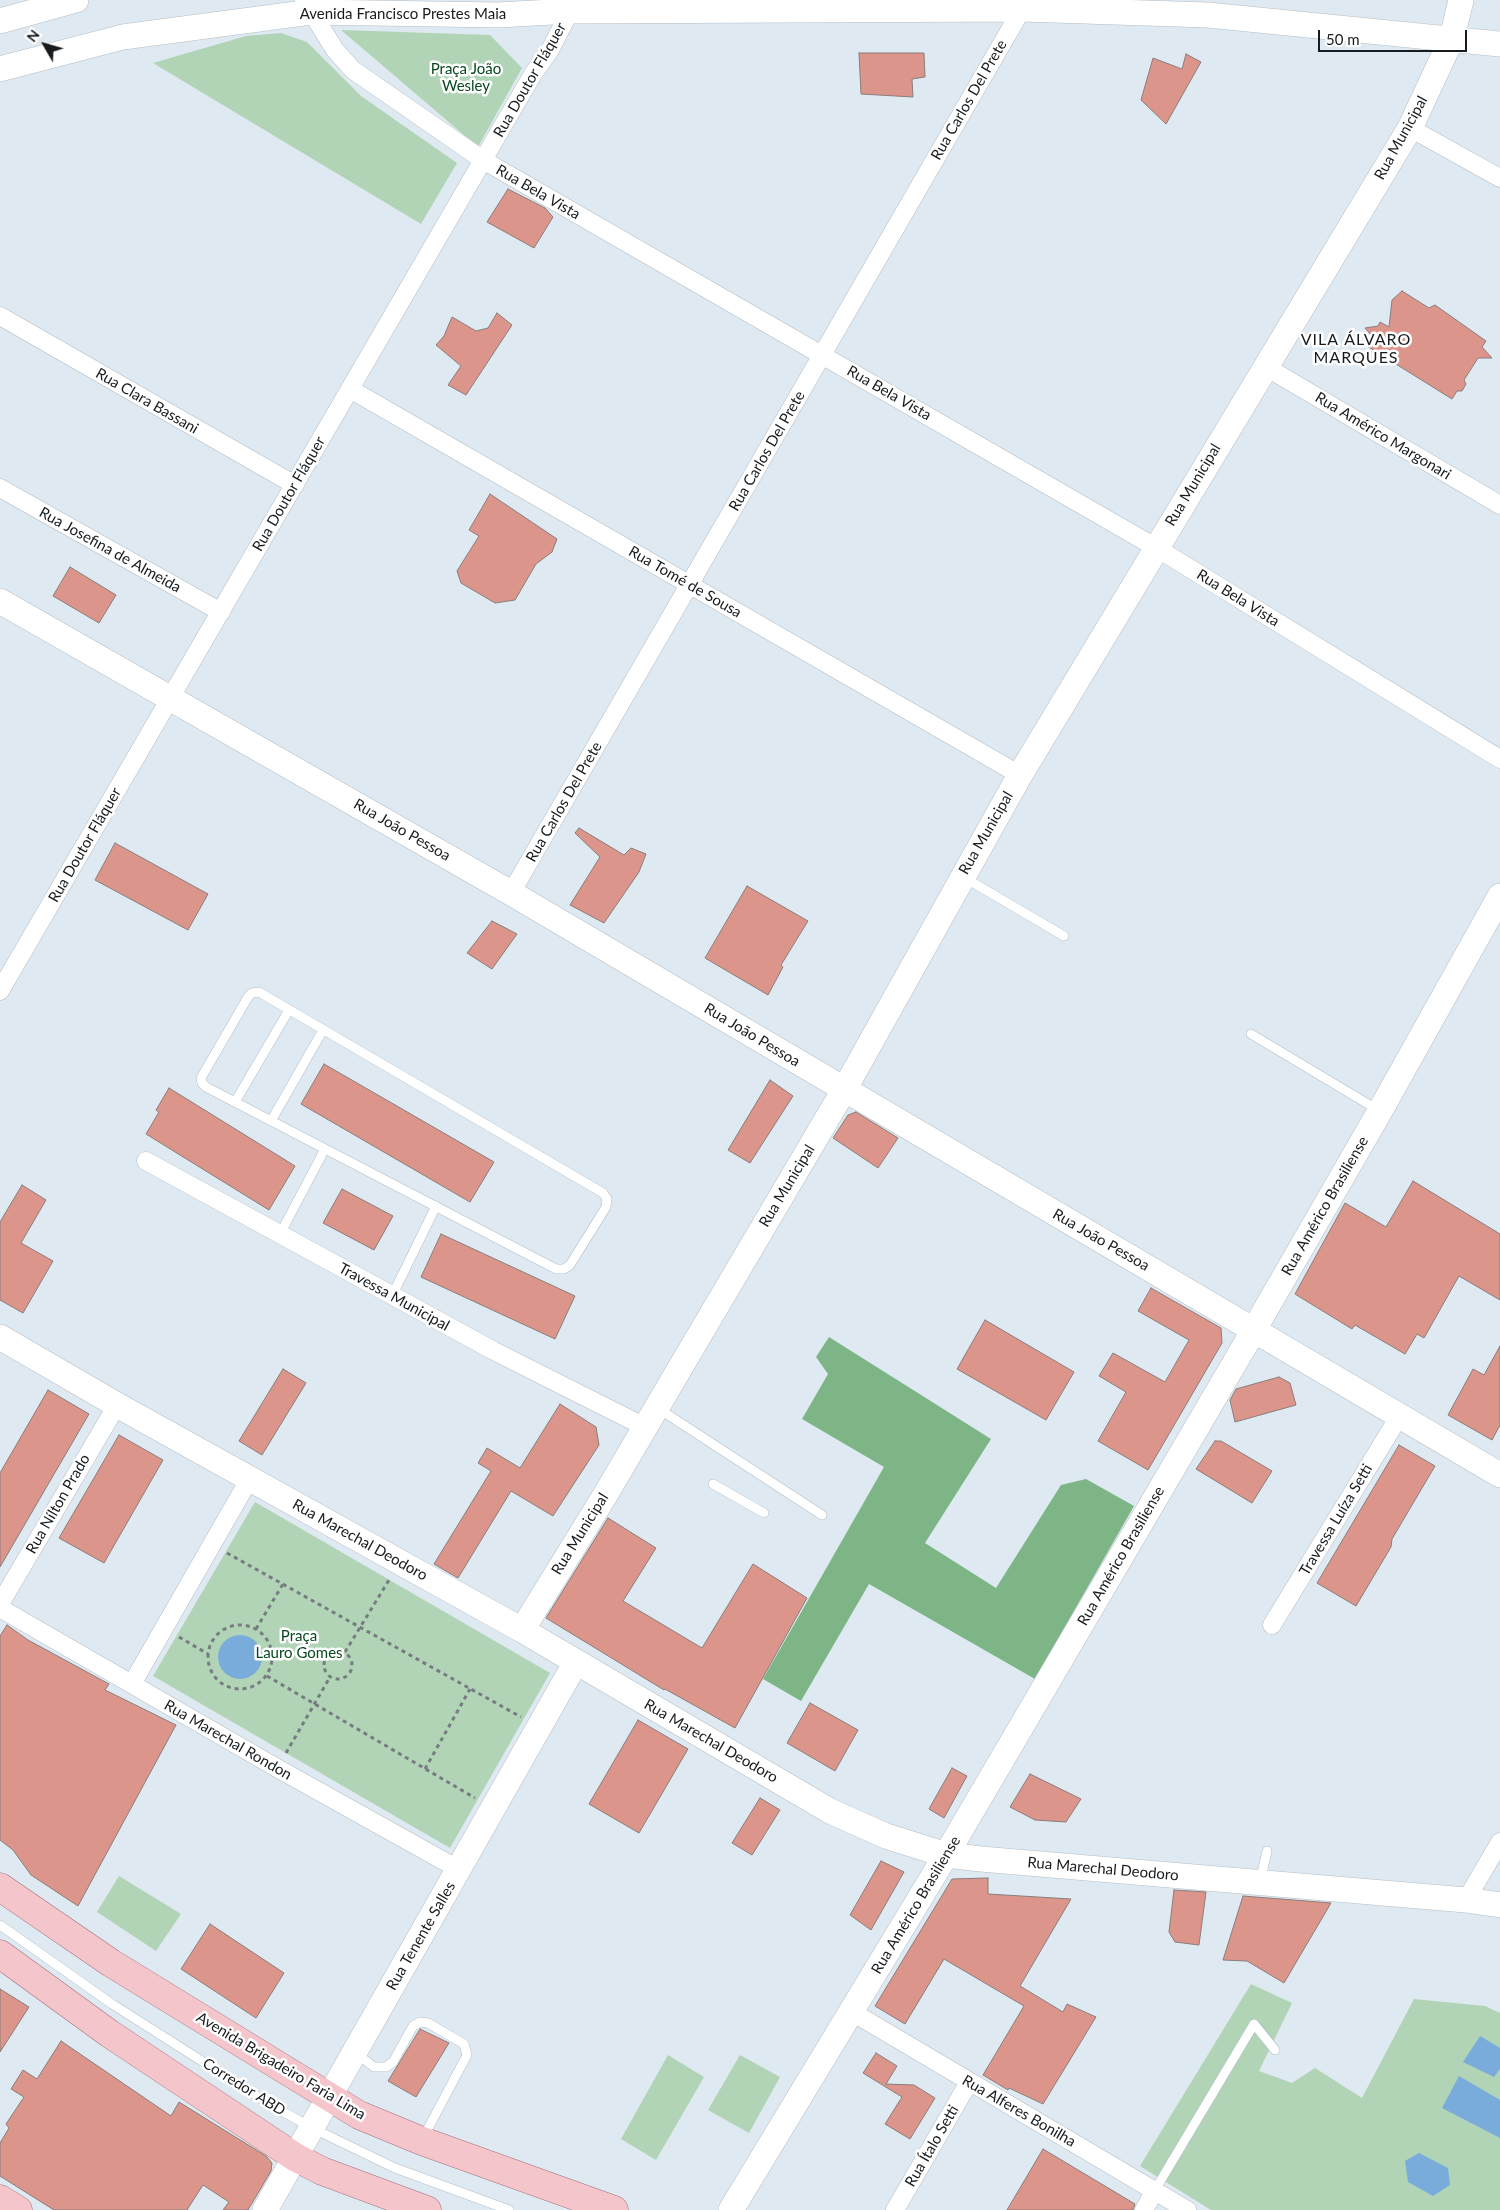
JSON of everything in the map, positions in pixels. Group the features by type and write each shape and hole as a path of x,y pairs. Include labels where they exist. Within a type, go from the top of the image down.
{"main road":[{"name":"Avenida Brigadeiro Faria Lima","path":"0,1887 111,1963 328,2098 359,2115 422,2141 614,2210"},
{"path":"0,1954 110,2034 295,2157 322,2171 427,2210"},
{"path":"0,2199 18,2210"}],"street":[{"path":"0,21 76,0"},
{"name":"Rua Municipal","path":"522,1630 651,1417 844,1090 962,876 1155,547 1410,128 1452,38 1461,0"},
{"name":"Avenida Francisco Prestes Maia","path":"0,69 123,37 307,6 498,15 575,6 1022,9 1208,15 1500,44"},
{"name":"Rua Bela Vista","path":"307,6 335,50 353,70 483,160 1155,547 1500,759"},
{"name":"Rua Doutor Fláquer","path":"0,991 533,74 550,50 575,6"},
{"name":"Rua Carlos Del Prete","path":"512,892 1022,9"},
{"path":"1410,128 1500,178"},
{"name":"Rua Clara Bassani","path":"0,316 295,485"},
{"name":"Rua Américo Margonari","path":"1266,367 1500,505"},
{"name":"Rua Tomé de Sousa","path":"350,390 1020,776"},
{"name":"Rua Josefina de Almeida","path":"0,488 220,612"},
{"name":"Rua João Pessoa","path":"0,601 512,892 844,1090 1500,1475"},
{"name":"Rua Américo Brasiliense","path":"731,2210 946,1854 1254,1329 1380,1111 1500,896"},
{"name":"Travessa Municipal","path":"146,1161 494,1351 651,1417"},
{"name":"Rua Marechal Deodoro","path":"0,1337 117,1405 522,1630 830,1811 886,1836 946,1854 1082,1868 1466,1900 1500,1905"},
{"name":"Rua Nílton Prado","path":"0,1604 117,1405"},
{"name":"Travessa Luíza Setti","path":"1272,1625 1400,1415"},
{"path":"132,1684 250,1478"},
{"name":"Rua Marechal Rondon","path":"0,1608 276,1768 458,1869"},
{"name":"Rua Tenente Salles","path":"265,2210 576,1662"},
{"path":"1466,1900 1500,1842"},
{"name":"Rua Alferes Bonilha","path":"852,2012 1187,2210"},
{"name":"Rua Ítalo Setti","path":"895,2210 969,2082"},
{"path":"1144,2210 1155,2190"}],"lane":[{"path":"962,876 1064,936"},
{"path":"259,992 323,1030 603,1193 607,1199 606,1207 570,1265 564,1269 556,1269 206,1087 202,1083 201,1078 252,993 259,992"},
{"path":"235,1102 289,1010"},
{"path":"271,1121 323,1030"},
{"path":"1251,1034 1380,1111"},
{"path":"280,1234 325,1149"},
{"path":"392,1296 436,1206"},
{"path":"651,1417 822,1515"},
{"path":"713,1484 764,1513"},
{"path":"1260,1882 1268,1851"},
{"name":"Corredor ABD","path":"0,1925 112,2004 268,2103 312,2128 395,2168 509,2210"},
{"path":"354,2052 374,2067 386,2067 393,2062 414,2026 420,2022 428,2023 464,2044 467,2055 422,2141"},
{"path":"1155,2190 1254,2024 1275,2050"}],"path":[{"path":"212,1544 539,1727"},
{"path":"345,1652 399,1562"},
{"path":"256,1629 283,1584"},
{"path":"241,1625 256,1629 267,1638 271,1647 273,1658 266,1676 258,1684 248,1689 237,1690 226,1686 217,1680 211,1670 209,1654 214,1638 231,1626 241,1625"},
{"path":"163,1629 209,1654"},
{"path":"333,1651 345,1652 352,1662 351,1671 341,1679 330,1677 323,1667 325,1657 333,1651"},
{"path":"266,1676 493,1808"},
{"path":"276,1768 330,1677"},
{"path":"425,1769 470,1689"}],"green space":[{"name":"Praça João Wesley","path":"341,30 490,35 522,68 478,147"},
{"path":"281,33 307,42 361,96 457,163 421,224 153,63 246,36"},
{"path":"829,1337 991,1439 925,1543 996,1588 1061,1485 1086,1479 1134,1506 1035,1679 869,1584 801,1701 763,1679 884,1467 802,1419 828,1374 816,1357"},
{"name":"Praça Lauro Gomes","path":"255,1502 550,1673 450,1848 153,1676"},
{"path":"119,1876 181,1914 156,1951 97,1912"},
{"path":"1251,1984 1292,2003 1259,2071 1292,2083 1315,2068 1362,2098 1414,1999 1485,2006 1500,2013 1500,2210 1211,2210 1140,2166"},
{"path":"668,2055 704,2077 656,2160 621,2139"},
{"path":"740,2055 780,2077 749,2133 708,2110"}],"water":[{"path":"244,1635 256,1641 261,1648 261,1666 256,1673 249,1678 236,1679 228,1676 221,1669 218,1653 221,1645 228,1638"},
{"path":"1480,2036 1500,2048 1500,2069 1494,2077 1463,2062"},
{"path":"1459,2076 1500,2100 1500,2138 1442,2108"},
{"path":"1419,2153 1448,2168 1450,2185 1433,2196 1408,2182 1405,2161"}],"building":[{"path":"859,53 924,53 925,77 912,79 913,97 861,94"},
{"path":"1186,54 1201,62 1166,124 1141,100 1153,58 1182,69"},
{"path":"508,189 545,208 553,217 534,248 487,222"},
{"path":"1402,291 1429,308 1435,305 1486,341 1482,347 1492,358 1478,358 1464,380 1466,384 1462,391 1457,391 1452,399 1367,346 1372,336 1365,328 1378,326 1380,322 1389,327 1392,300"},
{"path":"497,313 512,325 466,395 448,385 461,366 436,345 444,336 452,317 476,331 488,328"},
{"path":"490,494 557,539 552,552 536,564 515,600 495,603 461,583 457,571 479,536 469,530"},
{"path":"70,567 116,595 99,623 53,596"},
{"path":"579,828 624,855 631,848 646,854 639,872 604,923 570,905 600,857 575,833"},
{"path":"115,843 208,894 188,930 95,880"},
{"path":"747,886 808,921 781,965 783,967 768,995 705,958"},
{"path":"492,921 517,934 492,969 467,953"},
{"path":"324,1064 494,1162 470,1202 301,1104"},
{"path":"770,1080 793,1096 750,1163 728,1150"},
{"path":"169,1088 295,1166 269,1210 146,1134 159,1112 156,1110"},
{"path":"856,1112 898,1138 878,1168 833,1138 848,1115"},
{"path":"1413,1181 1500,1234 1500,1300 1459,1276 1424,1338 1417,1334 1405,1354 1355,1325 1352,1329 1295,1294 1345,1203 1386,1227"},
{"path":"22,1185 46,1200 21,1243 53,1261 23,1313 0,1300 0,1222"},
{"path":"342,1189 393,1216 374,1250 323,1223"},
{"path":"441,1234 575,1296 555,1339 421,1277"},
{"path":"1151,1288 1221,1328 1222,1343 1148,1470 1098,1441 1126,1392 1099,1376 1113,1353 1165,1382 1189,1340 1138,1311"},
{"path":"985,1320 1074,1372 1046,1420 957,1369"},
{"path":"1500,1346 1500,1425 1492,1440 1448,1415 1473,1369 1484,1375"},
{"path":"283,1369 306,1383 262,1455 239,1441"},
{"path":"1279,1377 1290,1383 1296,1405 1235,1422 1230,1400 1236,1389"},
{"path":"48,1390 89,1414 0,1567 0,1473"},
{"path":"560,1404 596,1427 599,1445 553,1516 511,1491 458,1578 434,1564 491,1471 478,1463 487,1448 520,1468"},
{"path":"119,1435 163,1460 104,1563 59,1538"},
{"path":"1215,1441 1221,1441 1272,1471 1252,1503 1196,1469"},
{"path":"1399,1445 1435,1466 1392,1539 1391,1547 1356,1606 1317,1583"},
{"path":"608,1518 656,1548 623,1601 702,1648 753,1564 807,1598 735,1728 664,1690 546,1618"},
{"path":"7,1625 28,1640 109,1684 105,1690 176,1725 78,1906 31,1875 13,1850 0,1840 0,1636"},
{"path":"810,1703 858,1730 835,1771 787,1743"},
{"path":"638,1720 688,1749 639,1833 589,1804"},
{"path":"952,1768 967,1776 944,1818 929,1809"},
{"path":"1030,1774 1081,1799 1066,1822 1035,1820 1010,1807"},
{"path":"760,1798 780,1810 752,1855 732,1843"},
{"path":"881,1861 904,1872 871,1930 850,1915"},
{"path":"988,1878 988,1894 1071,1899 1020,1986 1063,2012 1067,2004 1096,2017 1043,2104 1009,2088 1008,2090 983,2075 1024,2006 944,1959 905,2024 875,2006 952,1879"},
{"path":"1174,1890 1206,1892 1199,1945 1175,1942 1169,1932"},
{"path":"1243,1896 1331,1903 1284,1983 1247,1961 1223,1960"},
{"path":"210,1924 284,1973 256,2018 181,1969"},
{"path":"0,1989 29,2007 0,2052"},
{"path":"420,2029 449,2043 416,2097 388,2081"},
{"path":"61,2041 171,2116 179,2102 266,2156 272,2163 271,2171 248,2210 223,2210 229,2202 203,2185 187,2210 54,2210 0,2176 0,2143 9,2128 6,2124 24,2097 11,2089 23,2070 37,2079"},
{"path":"876,2053 897,2066 886,2084 914,2085 935,2098 910,2139 885,2124 902,2097 863,2073"},
{"path":"1043,2149 1135,2204 1133,2210 1007,2210"}],"district":[{"name":"VILA ÁLVARO MARQUES","path":"1356,349"}]}
